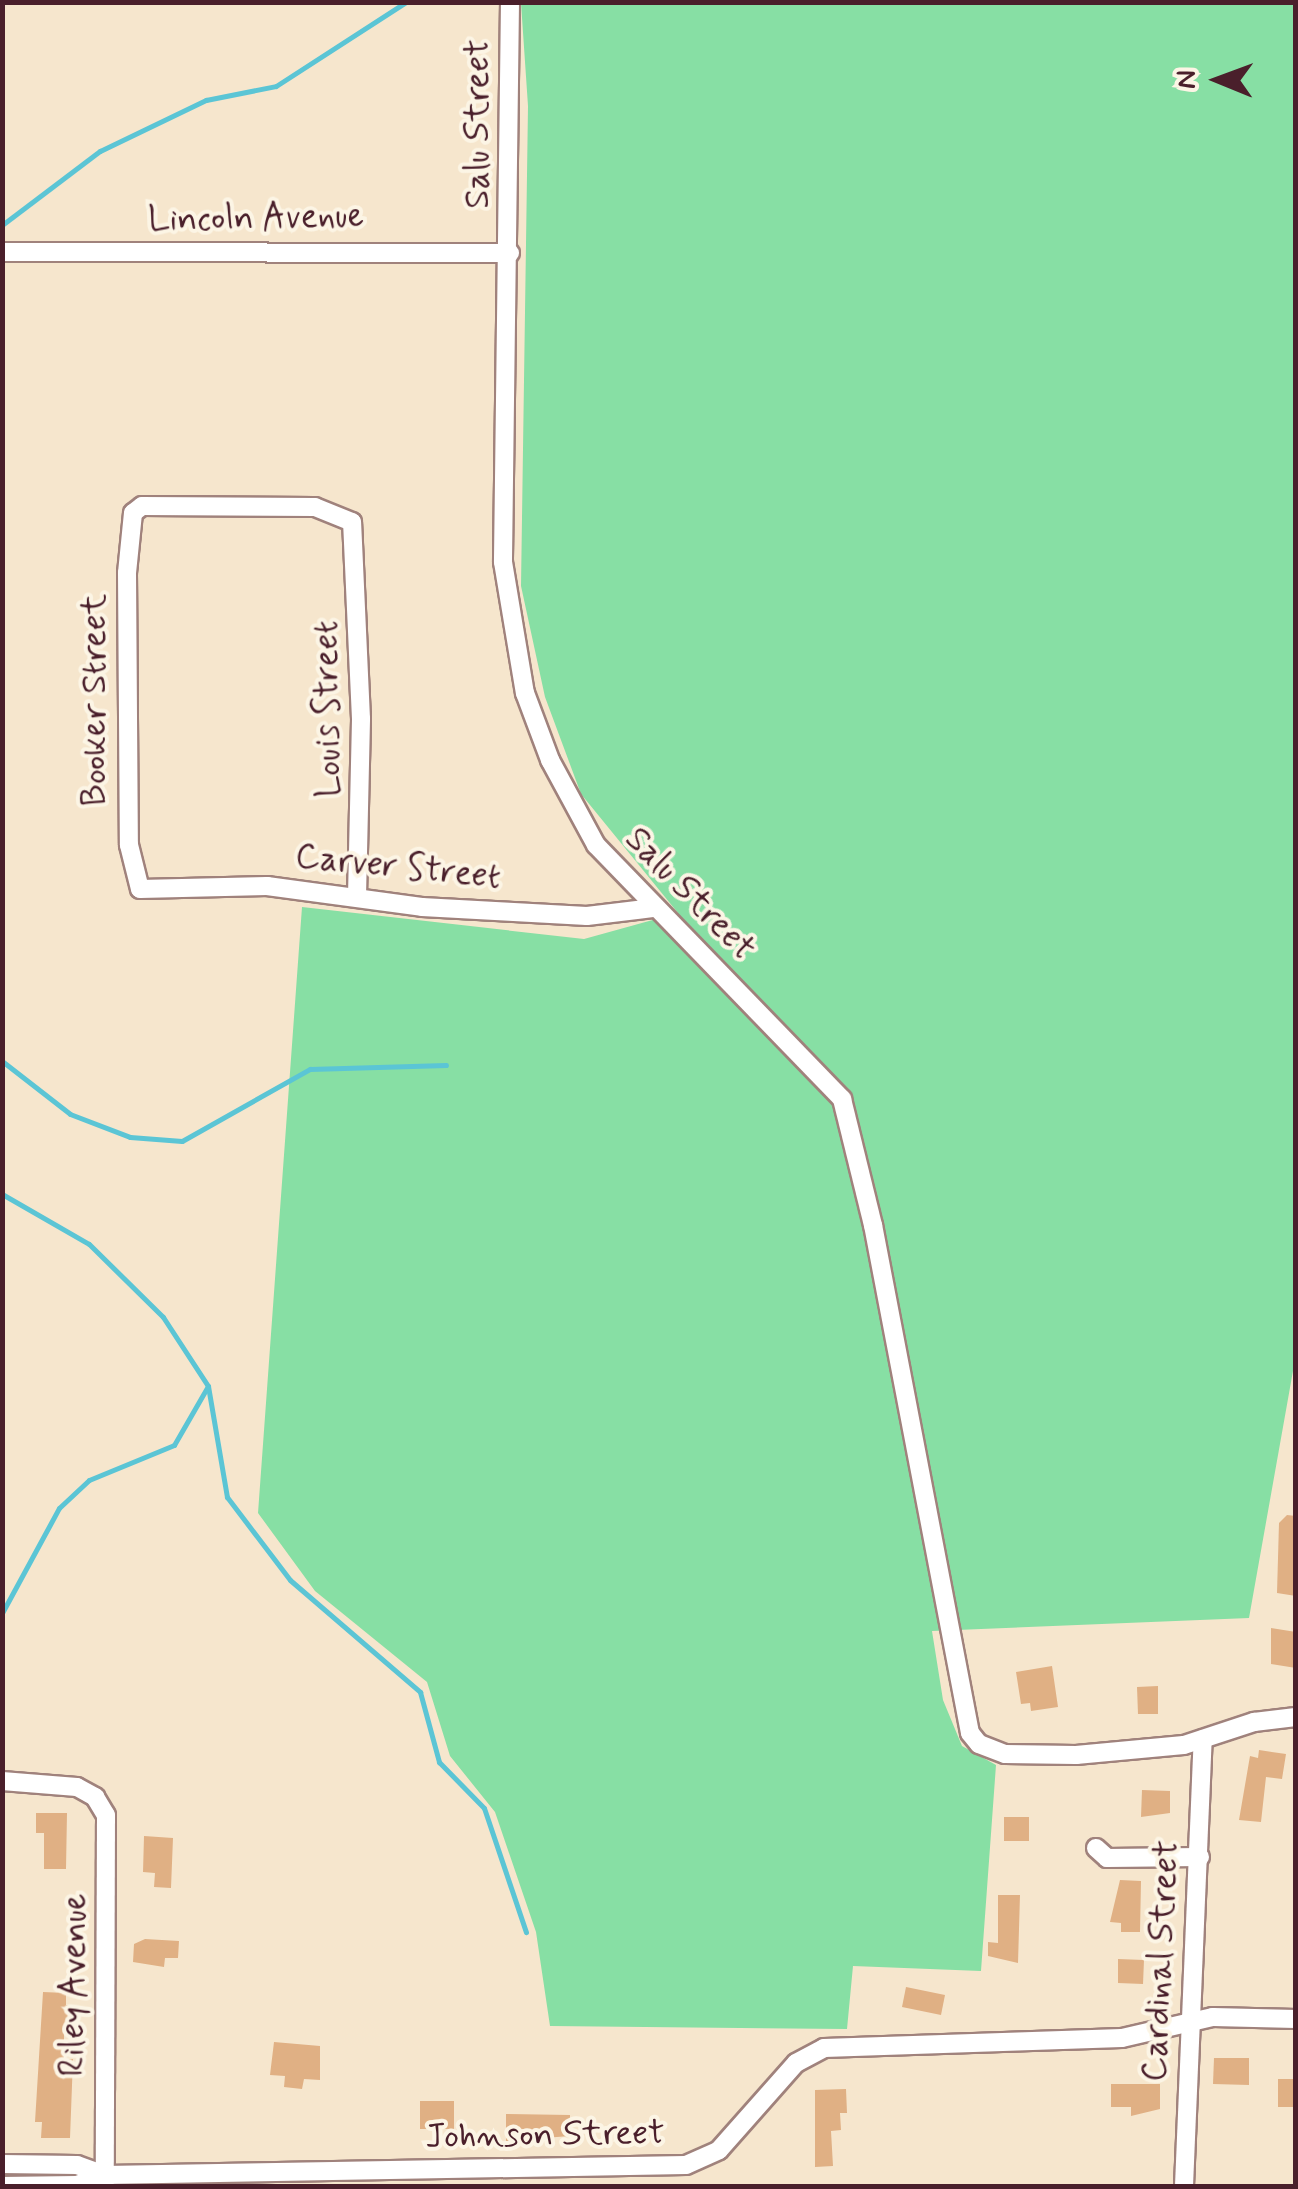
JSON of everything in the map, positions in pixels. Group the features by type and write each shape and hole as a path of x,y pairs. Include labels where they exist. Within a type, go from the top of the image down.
{"street":[{"name":"Salu Street","path":"510,2 510,253 503,562 514,646 533,716 569,799 606,858 827,1080 850,1117 970,1733 990,1750 1026,1756 1150,1750 1203,1739"},
{"name":"Lincoln Avenue","path":"2,252 510,253"},
{"name":"Louis Street","path":"132,513 151,505 254,504 335,510 352,522 361,719 356,896"},
{"name":"Booker Street","path":"132,513 126,779 137,885"},
{"name":"Carver Street","path":"137,885 145,890 267,886 422,906 587,916 653,908"},
{"path":"1203,1739 1296,1717"},
{"name":"Cardinal Street","path":"1184,2186 1203,1739"},
{"name":"Riley Avenue","path":"2,1781 87,1792 102,1805 108,1828 105,2181"},
{"path":"1096,1848 1107,1858 1200,1857"},
{"name":"Johnson Street","path":"105,2181 544,2177 663,2167 703,2160 737,2134 796,2063 824,2048 1122,2038 1190,2022 1296,2019"},
{"path":"2,2164 78,2165 105,2181"},
{"path":"2,2186 105,2181"}],"green space":[{"path":"521,3 1295,3 1296,1354 1249,1618 932,1631 943,1700 962,1746 996,1765 981,1971 853,1966 847,2029 550,2026 536,1932 495,1812 450,1756 427,1682 315,1591 258,1513 302,907 584,939 678,913 581,794 545,697 521,586 528,106"}],"building":[{"path":"1287,1515 1296,1516 1296,1596 1277,1593 1279,1523"},
{"path":"1271,1628 1296,1632 1296,1668 1271,1664"},
{"path":"1052,1666 1058,1707 1031,1711 1030,1703 1021,1704 1016,1672"},
{"path":"1158,1686 1158,1714 1138,1714 1137,1687"},
{"path":"1259,1750 1286,1754 1282,1779 1266,1777 1261,1822 1239,1820 1250,1756 1258,1758"},
{"path":"1142,1790 1170,1791 1170,1813 1141,1817"},
{"path":"36,1813 67,1813 66,1869 44,1869 44,1833 36,1833"},
{"path":"1004,1817 1029,1817 1029,1841 1004,1841"},
{"path":"144,1836 173,1838 171,1888 154,1887 155,1873 143,1872"},
{"path":"1120,1880 1141,1881 1140,1932 1121,1932 1121,1923 1110,1922"},
{"path":"998,1895 1020,1895 1018,1963 988,1956 988,1942 998,1943"},
{"path":"145,1939 179,1941 178,1958 165,1958 164,1967 133,1962 134,1944"},
{"path":"1118,1959 1144,1960 1143,1984 1118,1983"},
{"path":"906,1987 945,1995 941,2015 902,2007"},
{"path":"43,1992 66,1993 66,2005 74,2005 73,2032 64,2032 64,2059 73,2059 70,2138 41,2138 42,2122 35,2122"},
{"path":"274,2042 320,2046 320,2080 304,2079 302,2089 284,2087 285,2076 270,2075"},
{"path":"1214,2058 1249,2058 1249,2085 1213,2084"},
{"path":"1278,2079 1296,2079 1296,2107 1278,2107"},
{"path":"1111,2084 1160,2084 1160,2109 1131,2116 1131,2107 1111,2107"},
{"path":"846,2089 847,2113 840,2113 841,2130 831,2131 833,2166 815,2167 815,2090"},
{"path":"420,2101 454,2101 454,2129 420,2129"},
{"path":"506,2114 570,2115 570,2136 506,2141"}],"waterway":[{"path":"2,225 100,151 206,100 276,86 406,2"},
{"path":"2,1061 70,1114 130,1137 182,1141 310,1069 446,1065"},
{"path":"2,1194 89,1244 163,1317 208,1386 227,1497 290,1580 420,1692 439,1762 484,1808 526,1932"},
{"path":"2,1613 59,1508 89,1480 174,1445 208,1386"}]}
